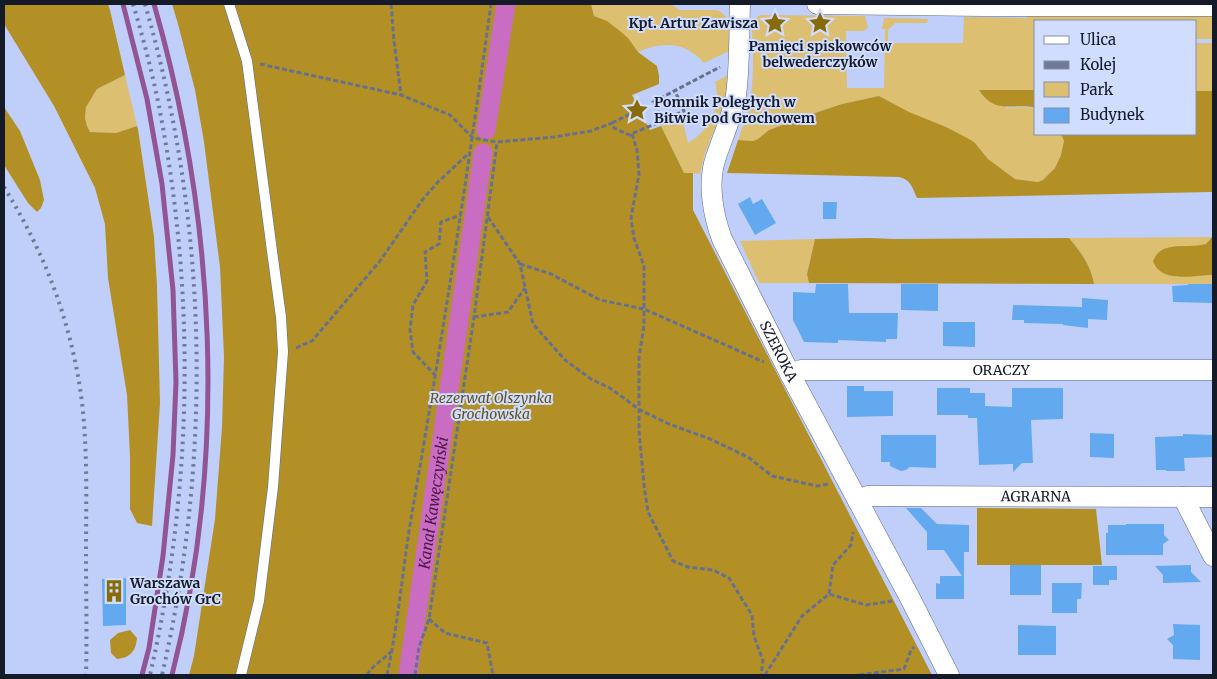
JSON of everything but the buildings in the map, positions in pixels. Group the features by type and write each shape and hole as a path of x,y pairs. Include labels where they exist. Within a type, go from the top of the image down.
{"street":[{"name":"SZEROKA","path":"740,4 736,89 728,123 712,173 713,206 716,223 722,239 790,374 949,675"},
{"path":"817,4 1213,6"},
{"name":"ORACZY","path":"790,374 801,370 1213,370"},
{"name":"AGRARNA","path":"858,501 868,496 1213,498"},
{"path":"1183,497 1213,556"}],"lane":[{"path":"229,4 247,61 281,317 283,352 273,487 259,600 241,675"}],"path":[{"path":"391,4 401,95"},
{"path":"386,675 392,652 407,542 436,376 473,138 491,4"},
{"path":"662,121 652,102 738,59"},
{"path":"247,61 401,95 450,115 473,138 497,142 554,137 591,131 612,124 632,113"},
{"path":"612,124 614,128 629,135 684,111 675,91"},
{"path":"632,134 637,150 639,174 631,218 634,238 644,266 644,325 639,358 639,430 648,512 674,561 688,567 713,570 729,578 752,615 754,636 763,662 761,675"},
{"path":"415,675 419,647 428,619 474,317 497,142"},
{"path":"283,352 312,342 380,261 423,199 470,152"},
{"path":"436,376 413,352 410,330 413,305 427,281 425,252 439,244 441,222 461,215"},
{"path":"488,217 520,264 533,324 565,360 591,379 610,388 640,410 748,457 772,476 817,486 834,482"},
{"path":"520,264 551,274 600,300 644,309 790,374"},
{"path":"474,317 508,312 525,288"},
{"path":"766,675 802,616 829,594 833,566 851,545 858,501"},
{"path":"829,594 866,605 910,598"},
{"path":"428,619 445,633 487,643 492,675"},
{"path":"859,675 904,669 911,650 928,633"},
{"path":"367,675 371,669 392,652"}],"green space":[{"path":"4,4 108,4 110,10 125,75 97,89 86,107 85,118 90,132 116,133 137,126 138,129 154,237 157,286 160,403 152,526 137,523 130,509 127,395 108,278 105,224 95,188 54,106 4,24"},
{"name":"Rezerwat Olszynka Grochowska","path":"172,4 591,4 594,16 607,21 620,31 628,38 638,52 657,66 659,84 632,95 650,130 661,126 684,173 693,173 693,210 932,675 189,675 194,656 215,519 222,427 224,357 220,267 204,142 195,90"},
{"path":"591,4 671,4 680,10 716,10 721,12 729,22 729,51 704,63 697,56 682,47 656,46 638,52 619,30 594,16"},
{"path":"1213,14 1213,39 1197,39 1197,20 1034,20 1034,90 980,90 1007,108 1034,108 1034,135 1061,135 1064,141 1061,155 1055,168 1043,181 1039,182 1015,179 988,159 975,143 879,96 842,104 815,113 769,130 753,141 738,140 750,103 753,73 753,26 760,15 865,16 868,28 863,31 846,31 847,88 884,88 885,29 882,29 884,18 928,19 927,23 895,23 888,30 888,43 963,43 964,17 1027,18 1027,15"},
{"path":"1197,43 1213,43 1213,91 1197,91"},
{"path":"125,75 137,126 116,133 90,132 85,118 86,107 97,89"},
{"path":"728,75 723,108 705,153 700,174 684,173 661,126 680,117 683,121 688,143 695,138 708,125 715,109 717,91 715,82"},
{"path":"979,90 1034,90 1034,108 998,106 985,98"},
{"path":"1197,91 1213,91 1213,275 1170,276 1157,268 1153,261 1161,250 1206,244 1212,237 1212,192 917,198 909,182 899,177 727,173 738,140 753,141 769,130 815,113 842,104 879,96 909,112 946,127 969,139 975,143 988,159 1015,179 1038,182 1043,180 1055,168 1061,155 1064,141 1061,135 1197,135"},
{"path":"4,107 20,131 40,180 44,200 37,212 28,203 4,165"},
{"path":"1212,237 1206,244 1201,246 1179,247 1208,275 1213,275 1213,284 1094,284 1091,271 1069,238"},
{"path":"1069,238 1091,271 1094,284 809,283 807,274 815,239"},
{"path":"815,239 807,273 809,283 759,283 740,241"},
{"path":"977,508 1096,509 1102,565 977,565"},
{"path":"130,630 137,638 134,650 129,655 117,659 111,653 110,640 118,633"}],"waterway":[{"path":"123,4 147,99 162,184 173,290 176,382 173,455 163,556 149,648 142,675"},
{"path":"154,4 175,86 191,169 202,253 207,338 207,423 202,508 190,592 172,675"},
{"name":"Kanał Kawęczyński","path":"486,130 506,4"},
{"name":"Kanał Kawęczyński","path":"408,675 483,153"}],"railway":[{"path":"133,4 145,46 161,117 180,256 184,327 181,467 174,537 164,606 150,675"},
{"path":"145,4 166,86 181,170 192,254 196,338 196,423 190,508 178,592 162,675"},
{"path":"4,187 31,236 53,286 70,339 81,395 85,434 86,474 86,675"}],"place":[{"name":"Kpt. Artur Zawisza","path":"775,23"},
{"name":"Pamięci spiskowców belwederczyków","path":"820,23"},
{"name":"Pomnik Poległych w Bitwie pod Grochowem","path":"637,110"},
{"name":"Warszawa Grochów GrC","path":"114,591"}]}
